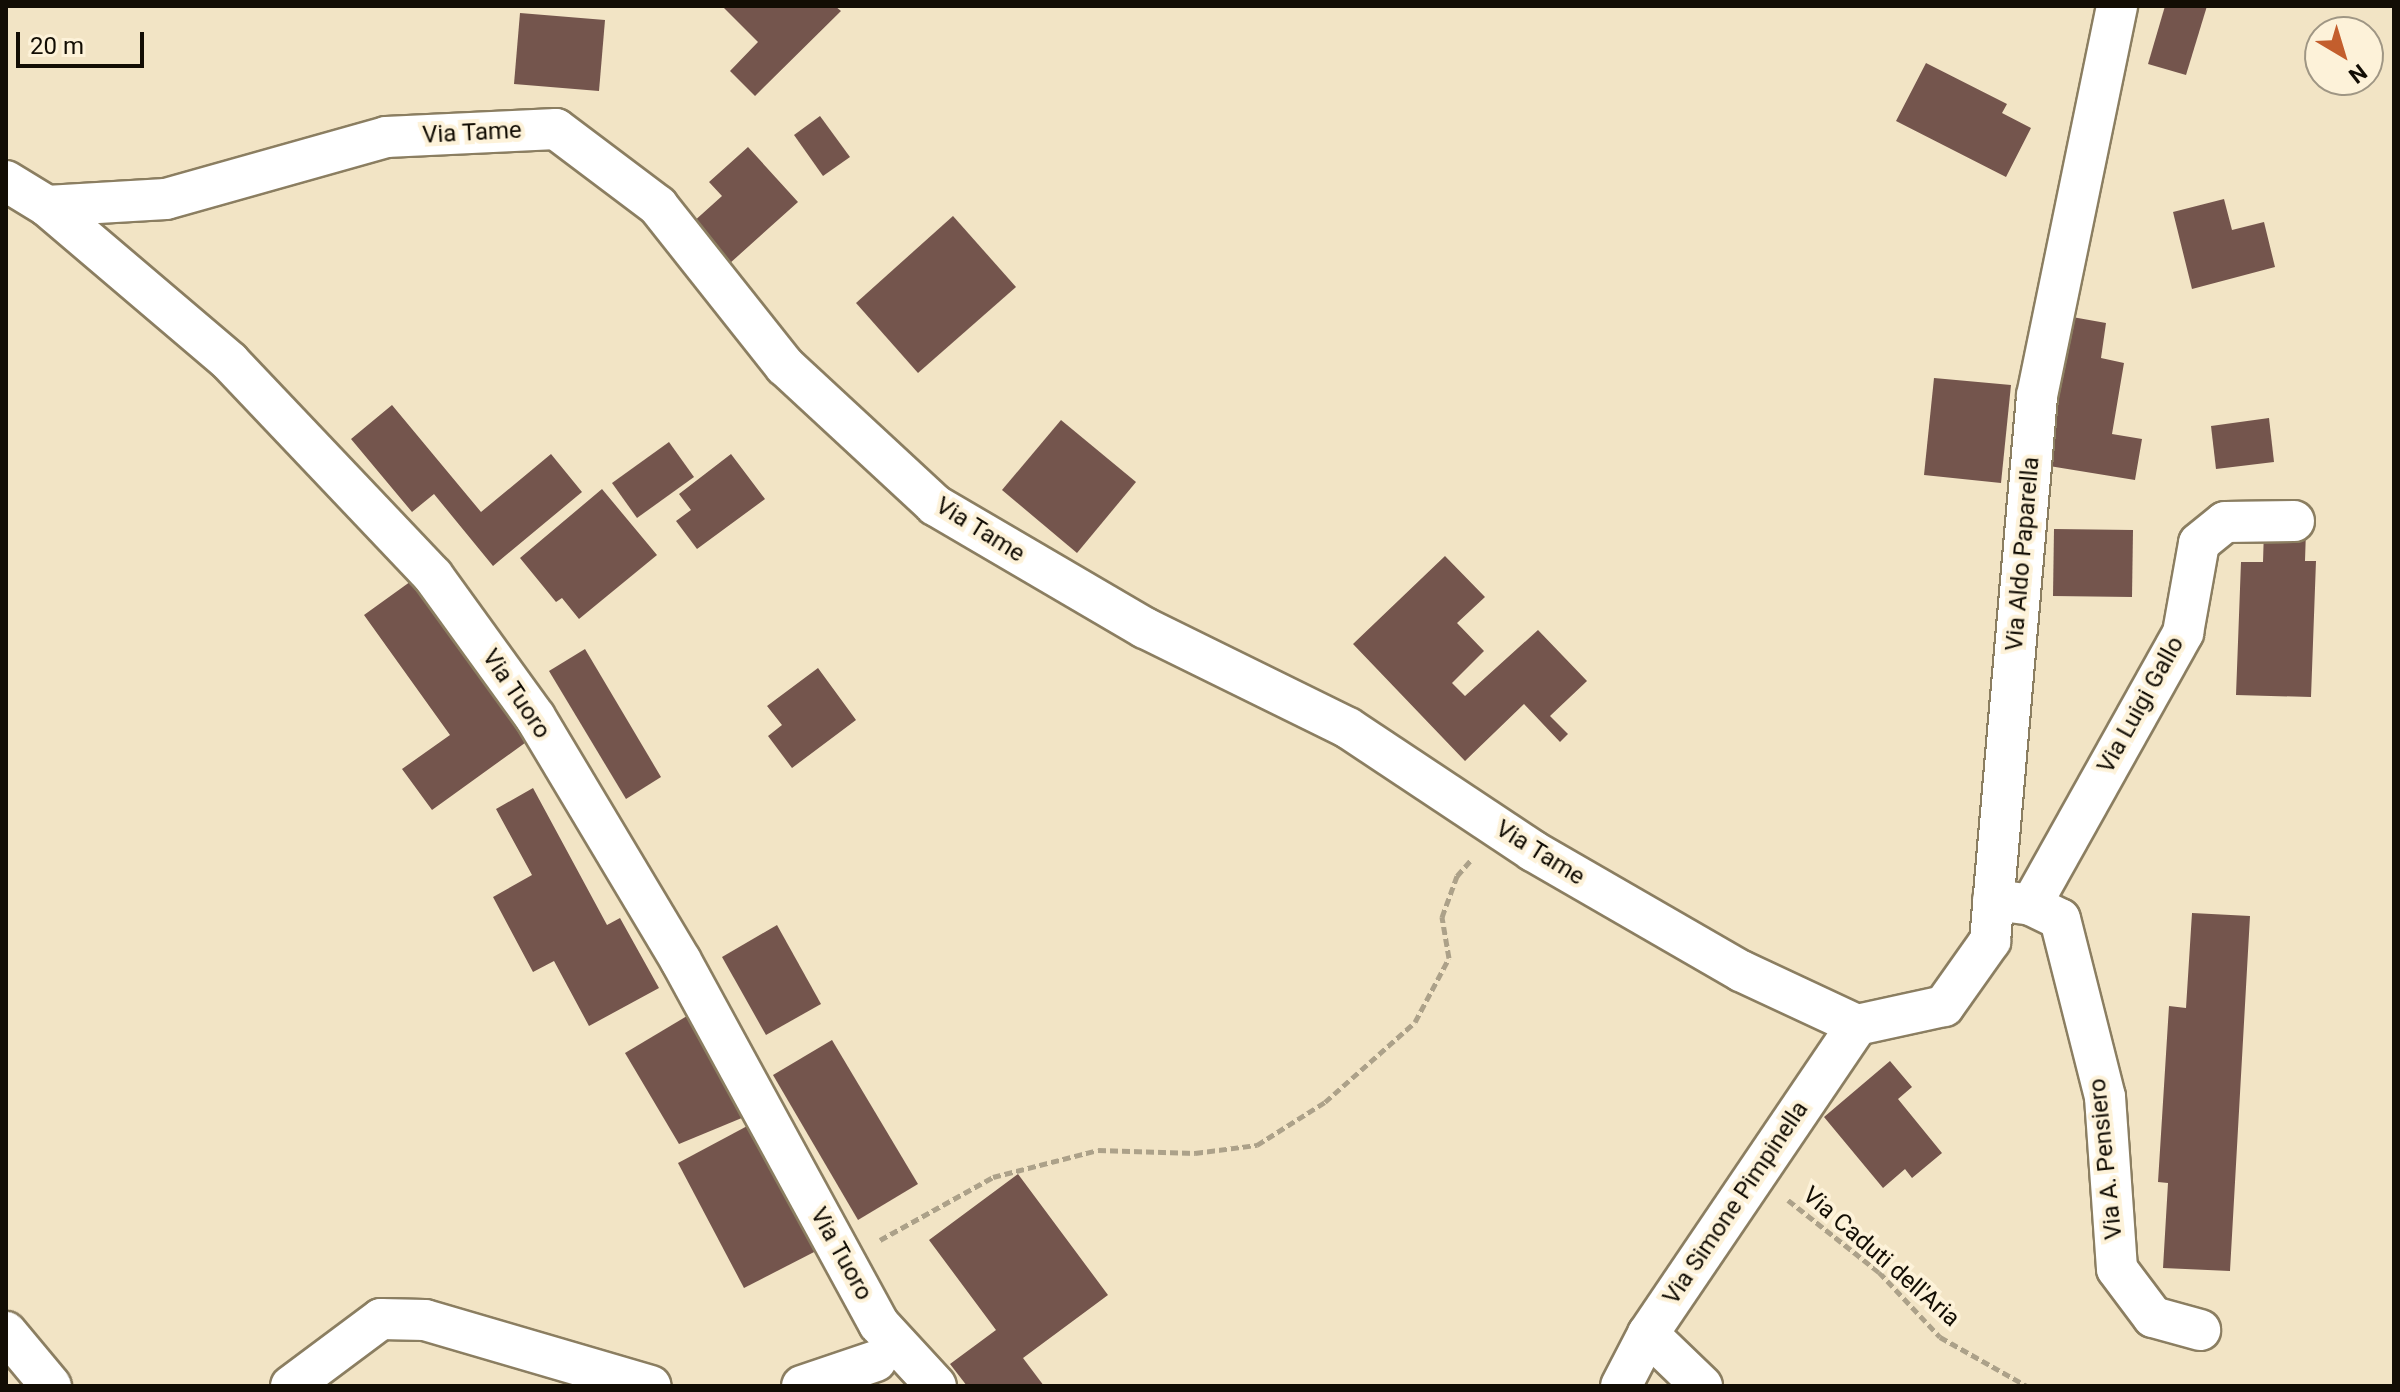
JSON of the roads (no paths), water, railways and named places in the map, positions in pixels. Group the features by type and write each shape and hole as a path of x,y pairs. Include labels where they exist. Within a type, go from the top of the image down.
{"street":[{"name":"Via Aldo Paparella","path":"1857,1025 1944,1006 1990,941 2012,903 2037,396 2117,6"},
{"name":"Via Tame","path":"47,206 166,199 386,137 556,129 658,206 785,366 935,505 1145,628 1348,728 1498,828 1741,971 1857,1025"},
{"name":"Via Tuoro","path":"6,181 47,206 230,362 433,576 535,717 681,961 844,1260 877,1357 936,1386"},
{"name":"Via Luigi Gallo","path":"2012,903 2183,633 2199,543 2225,522 2294,521"},
{"name":"Via A. Pensiero","path":"2012,903 2060,919 2105,1097 2117,1269 2153,1317 2200,1330"},
{"name":"Via Simone Pimpinella","path":"1621,1386 1648,1334 1857,1025"},
{"path":"291,1386 381,1319 425,1320 651,1386"},
{"path":"6,1332 51,1386"},
{"path":"1648,1334 1702,1386"},
{"path":"802,1386 877,1357"}]}
